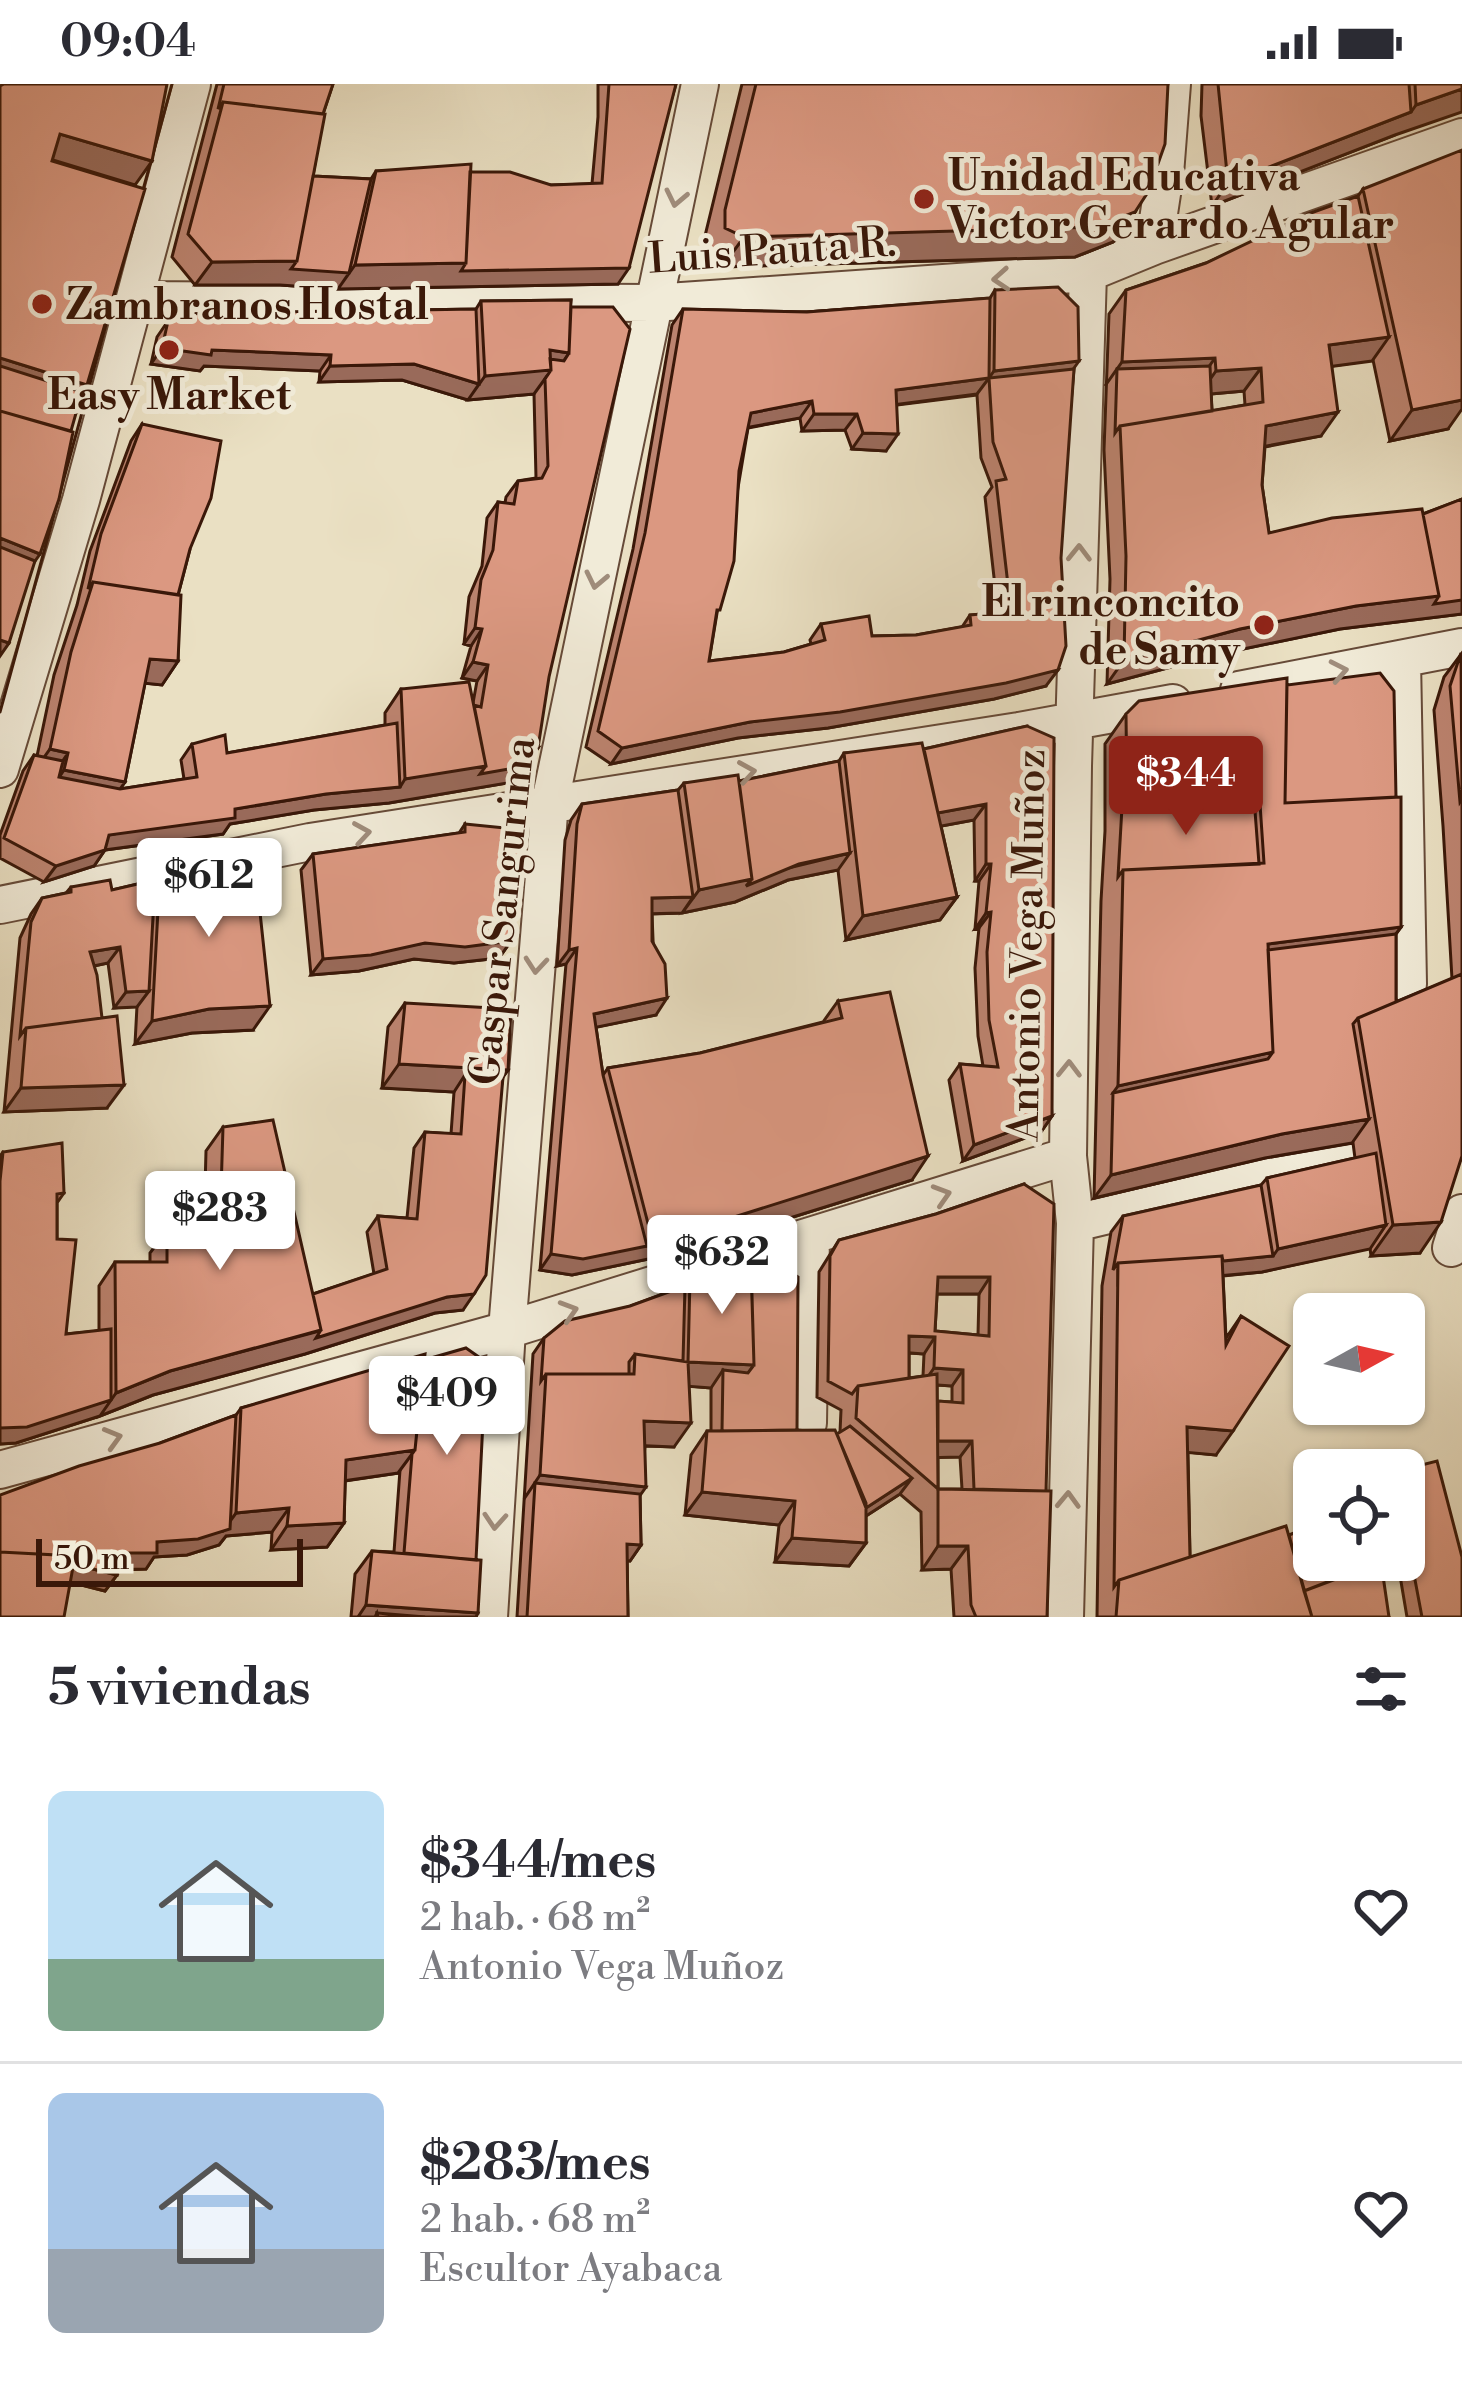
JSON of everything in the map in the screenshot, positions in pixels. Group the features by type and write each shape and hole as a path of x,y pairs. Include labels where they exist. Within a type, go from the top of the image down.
{"street":[{"path":"0,769 192,84"},
{"name":"Gaspar Sangurima","path":"489,1617 550,802 700,84"},
{"path":"1154,246 1166,174 1172,84"},
{"name":"Luis Pauta R.","path":"135,300 653,303 1088,273 1462,137"},
{"name":"Antonio Vega Muñoz","path":"1065,1617 1075,1223 1068,1156 1074,721 1088,273"},
{"path":"0,904 310,842 1074,721 1462,647"},
{"path":"1402,659 1408,984"},
{"path":"0,1470 507,1330 1068,1156"},
{"path":"1075,1223 1355,1156"},
{"path":"1451,1248 1462,1213"},
{"path":"808,1424 811,1236"}],"building":[{"path":"167,84 152,161 60,134 52,161 145,189 87,385 0,358 0,86"},
{"path":"224,84 333,84 323,114 223,102 218,109"},
{"path":"609,84 676,84 629,268 461,271 466,263 470,172 510,172 551,185 602,183"},
{"name":"Unidad Educativa Victor Gerardo Agular","path":"756,84 1168,84 1165,144 1148,192 1135,212 1097,227 744,237 725,228 725,210"},
{"path":"1218,84 1409,84 1411,112 1228,183"},
{"path":"1415,84 1462,84 1462,89 1416,105"},
{"path":"223,102 325,114 297,261 212,262 188,234"},
{"path":"1462,150 1462,400 1412,410 1363,189"},
{"path":"471,164 466,263 355,265 376,171"},
{"path":"313,176 371,179 349,273 291,269 297,261"},
{"path":"1358,196 1389,337 1329,345 1338,412 1266,426 1262,485 1269,533 1332,518 1422,509 1439,596 1356,606 1240,629 1124,660 1126,556 1120,426 1263,402 1261,368 1216,371 1215,358 1122,362 1126,290 1206,263 1308,214"},
{"path":"1058,287 1078,307 1079,361 994,371 995,290"},
{"path":"990,298 989,378 1074,369 1061,558 1066,646 1058,670 1006,683 840,712 750,722 622,748 598,731 645,533 683,309 807,312","holes":["989,378 993,442 1006,479 996,481 1011,611 970,615 971,625 916,635 872,636 869,616 821,624 825,640 784,652 709,661 717,610 734,561 739,471 751,413 812,401 814,414 857,414 863,433 898,434 896,390"]},
{"path":"571,300 569,353 550,350 551,370 485,376 481,301"},
{"path":"571,307 613,307 630,329 549,677 538,748 525,766 480,774 486,766 474,705 481,707 488,665 473,662 482,629 475,628 481,580 493,550 498,502 514,504 518,481 542,478 548,466 545,379 551,370 550,359 564,361 569,353"},
{"path":"476,309 479,384 414,364 330,366 331,355 212,350 211,355 162,348 168,321 177,314 334,311 413,318 415,310"},
{"path":"0,366 82,392 71,431 0,411"},
{"path":"1210,366 1212,411 1120,426 1115,433 1117,369"},
{"path":"0,411 73,432 59,499 40,554 0,538"},
{"path":"142,424 221,441 211,498 178,595 93,582 88,589 101,534"},
{"path":"1462,499 1462,600 1434,604 1439,596 1423,514"},
{"path":"0,547 35,561 9,643 0,640"},
{"path":"93,582 181,595 178,661 150,659 125,782 64,770 68,753 50,749 71,652"},
{"path":"1461,653 1462,799 1460,802 1450,686"},
{"path":"1380,673 1394,691 1396,797 1285,803 1287,685"},
{"path":"1287,678 1285,803 1401,797 1401,927 1268,944 1273,1052 1118,1086 1123,870 1264,863 1260,804 1127,800 1126,714 1139,701"},
{"path":"469,682 486,766 405,779 401,689"},
{"path":"397,723 400,787 235,809 235,818 109,835 105,850 56,866 4,838 34,755 63,761 59,777 120,789 197,777 192,744 225,735 227,753"},
{"path":"1027,726 1054,738 1052,1116 974,1145 960,1064 998,1067 989,1020 991,912 986,913 991,864 986,864 986,804 938,813 924,749"},
{"path":"922,743 957,897 863,916 844,753"},
{"path":"839,761 850,853 799,864 746,886 752,879 739,781"},
{"path":"738,775 752,879 699,890 684,783"},
{"path":"678,790 693,897 652,898 652,941 665,964 667,998 594,1014 603,1075 647,1246 583,1259 551,1254 577,948 569,950 582,804"},
{"path":"1122,807 1255,811 1259,864 1123,870 1118,877"},
{"path":"465,824 524,830 511,941 465,947 425,943 323,959 313,854 465,832"},
{"path":"254,856 270,1006 209,1009 152,1021 160,873"},
{"path":"110,880 112,890 155,880 149,991 126,992 120,947 90,952 102,1018 26,1028 20,1036 31,922 42,898"},
{"path":"1396,934 1396,1002 1353,1024 1369,1119 1282,1134 1111,1175 1113,1093 1268,1059 1273,1052 1268,950"},
{"path":"1462,974 1462,1156 1441,1222 1393,1225 1358,1018"},
{"path":"890,992 928,1156 652,1239 608,1068 700,1053 842,1018 838,1001"},
{"path":"405,1003 511,1009 508,1070 399,1064"},
{"path":"117,1016 124,1085 21,1088 26,1028"},
{"path":"465,1075 503,1077 486,1275 474,1294 447,1297 316,1338 321,1330 313,1294 387,1269 378,1216 417,1219 425,1132 461,1134"},
{"path":"273,1120 321,1330 170,1371 116,1393 115,1262 167,1262 167,1230 220,1224 223,1127"},
{"path":"62,1143 64,1193 57,1194 57,1239 76,1240 66,1334 111,1329 111,1400 27,1427 0,1428 3,1152"},
{"path":"1376,1153 1386,1225 1278,1249 1267,1178"},
{"path":"1024,1184 1054,1204 1046,1491 974,1489 972,1441 938,1441 938,1401 963,1403 963,1370 934,1368 935,1337 909,1336 909,1378 858,1386 852,1394 828,1381 830,1256 839,1240","holes":["938,1277 990,1277 989,1336 935,1331"]},
{"path":"1261,1185 1273,1256 1118,1263 1113,1270 1123,1216"},
{"path":"1222,1256 1226,1345 1241,1316 1289,1346 1233,1431 1187,1427 1190,1557 1119,1580 1114,1587 1118,1263"},
{"path":"751,1261 754,1365 688,1362 690,1278"},
{"path":"776,1262 798,1277 797,1430 722,1431 723,1370 748,1373 754,1365 751,1267"},
{"path":"685,1286 683,1361 635,1354 629,1374 546,1374 541,1381 544,1338 565,1321 630,1306"},
{"path":"466,1348 486,1362 476,1560 404,1553 424,1360"},
{"path":"425,1354 415,1450 346,1460 344,1523 287,1526 289,1508 236,1513 241,1408"},
{"path":"635,1354 688,1362 691,1423 644,1421 646,1487 540,1475 546,1374 634,1374"},
{"path":"937,1374 938,1489 856,1418 858,1386"},
{"path":"236,1415 230,1529 198,1539 157,1542 157,1553 118,1553 117,1575 73,1564 75,1556 0,1552 0,1495"},
{"path":"850,1426 912,1478 866,1508 837,1434"},
{"path":"835,1430 866,1503 866,1543 792,1538 795,1501 702,1492 707,1431"},
{"path":"1437,1461 1462,1557 1462,1617 1422,1617 1415,1581 1425,1581 1425,1464"},
{"path":"535,1483 640,1494 641,1545 627,1544 628,1617 527,1617"},
{"path":"938,1489 1051,1491 1047,1617 976,1617 971,1605 968,1546 938,1546"},
{"path":"1286,1526 1293,1550 1293,1581 1302,1581 1312,1617 1116,1617 1119,1580"},
{"path":"372,1551 481,1560 478,1613 366,1605"},
{"path":"0,1552 75,1556 64,1617 0,1617"},
{"path":"1301,1581 1330,1581 1304,1591"},
{"path":"1331,1581 1384,1581 1389,1617 1312,1617 1304,1591"},
{"path":"377,1613 425,1617 378,1617"}],"tram line":[{"path":"0,712 172,84"}],"place":[{"name":"Unidad Educativa Victor Gerardo Agular","path":"924,199"},
{"name":"Zambranos Hostal","path":"42,304"},
{"name":"Easy Market","path":"169,350"},
{"name":"El rinconcito de Samy","path":"1264,625"}]}
